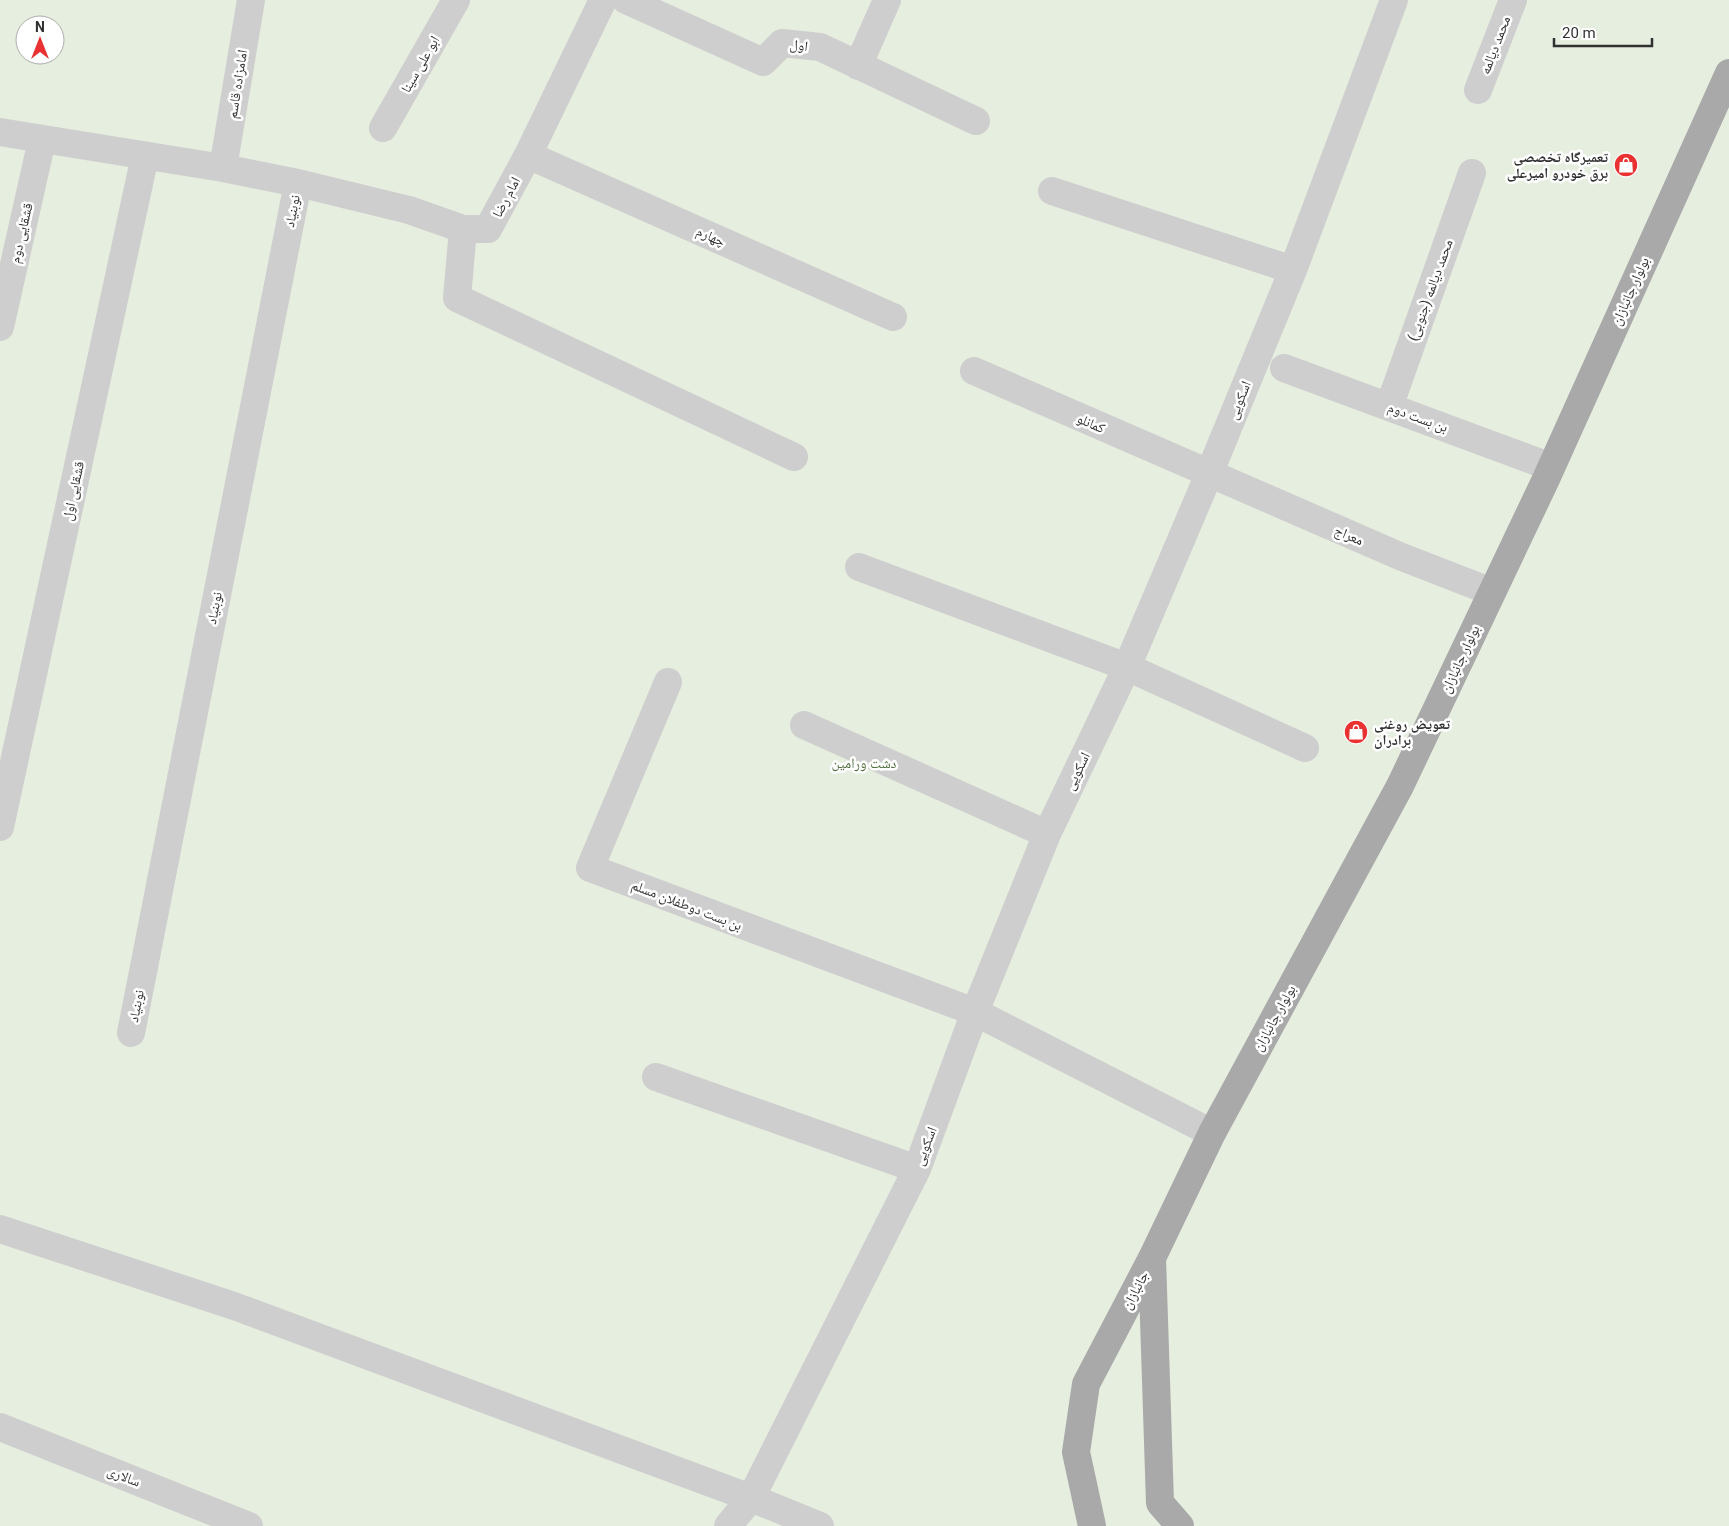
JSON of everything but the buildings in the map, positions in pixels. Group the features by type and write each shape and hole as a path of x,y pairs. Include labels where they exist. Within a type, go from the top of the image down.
{"main road":[{"name":"بولوار جانبازان","path":"1152,1258 1212,1133 1400,786 1551,467 1729,74"},
{"name":"جانبازان","path":"1092,1526 1076,1452 1086,1384 1152,1258"},
{"name":"جانبازان","path":"1152,1258 1160,1503 1180,1526"}],"street":[{"name":"امامزاده قاسم","path":"223,168 251,0"},
{"name":"ابو علی سینا","path":"383,128 456,0"},
{"name":"امام رضا","path":"0,132 223,168 298,183 409,210 463,229 488,229 528,155 603,0"},
{"name":"اول","path":"626,0 763,62 782,43 820,48 976,121"},
{"path":"858,66 887,0"},
{"name":"اسکویی","path":"728,1526 752,1498 917,1169 975,1012 1047,834 1127,667 1292,270 1394,0"},
{"name":"محمد دیالمه","path":"1478,90 1513,0"},
{"name":"قشقایی دوم","path":"0,326 42,140"},
{"name":"چهارم","path":"528,155 893,317"},
{"name":"قشقایی اول","path":"0,827 146,156"},
{"name":"محمد دیالمه (جنوبی)","path":"1389,407 1472,173"},
{"name":"نوبنیاد","path":"131,1033 298,183"},
{"path":"1052,192 1292,270"},
{"path":"463,229 457,298 794,457"},
{"name":"بن بست دوم","path":"1284,368 1551,467"},
{"name":"کمانلو","path":"974,371 1208,474"},
{"name":"معراج","path":"1208,474 1402,557 1492,592"},
{"path":"859,567 1127,667 1305,748"},
{"name":"بن بست دوطفلان مسلم","path":"668,682 590,868 975,1012"},
{"path":"804,725 1047,834"},
{"path":"975,1012 1212,1133"},
{"path":"656,1077 917,1169"},
{"path":"0,1229 234,1306 752,1498 820,1526"},
{"name":"سالاری","path":"0,1427 249,1526"}],"green space":[{"name":"دشت ورامین","path":"0,0 1729,0 1729,1526 0,1526"}],"place":[{"name":"تعمیرگاه تخصصی برق خودرو امیرعلی","path":"1626,165"},
{"name":"تعویض روغنی برادران","path":"1356,732"}]}
